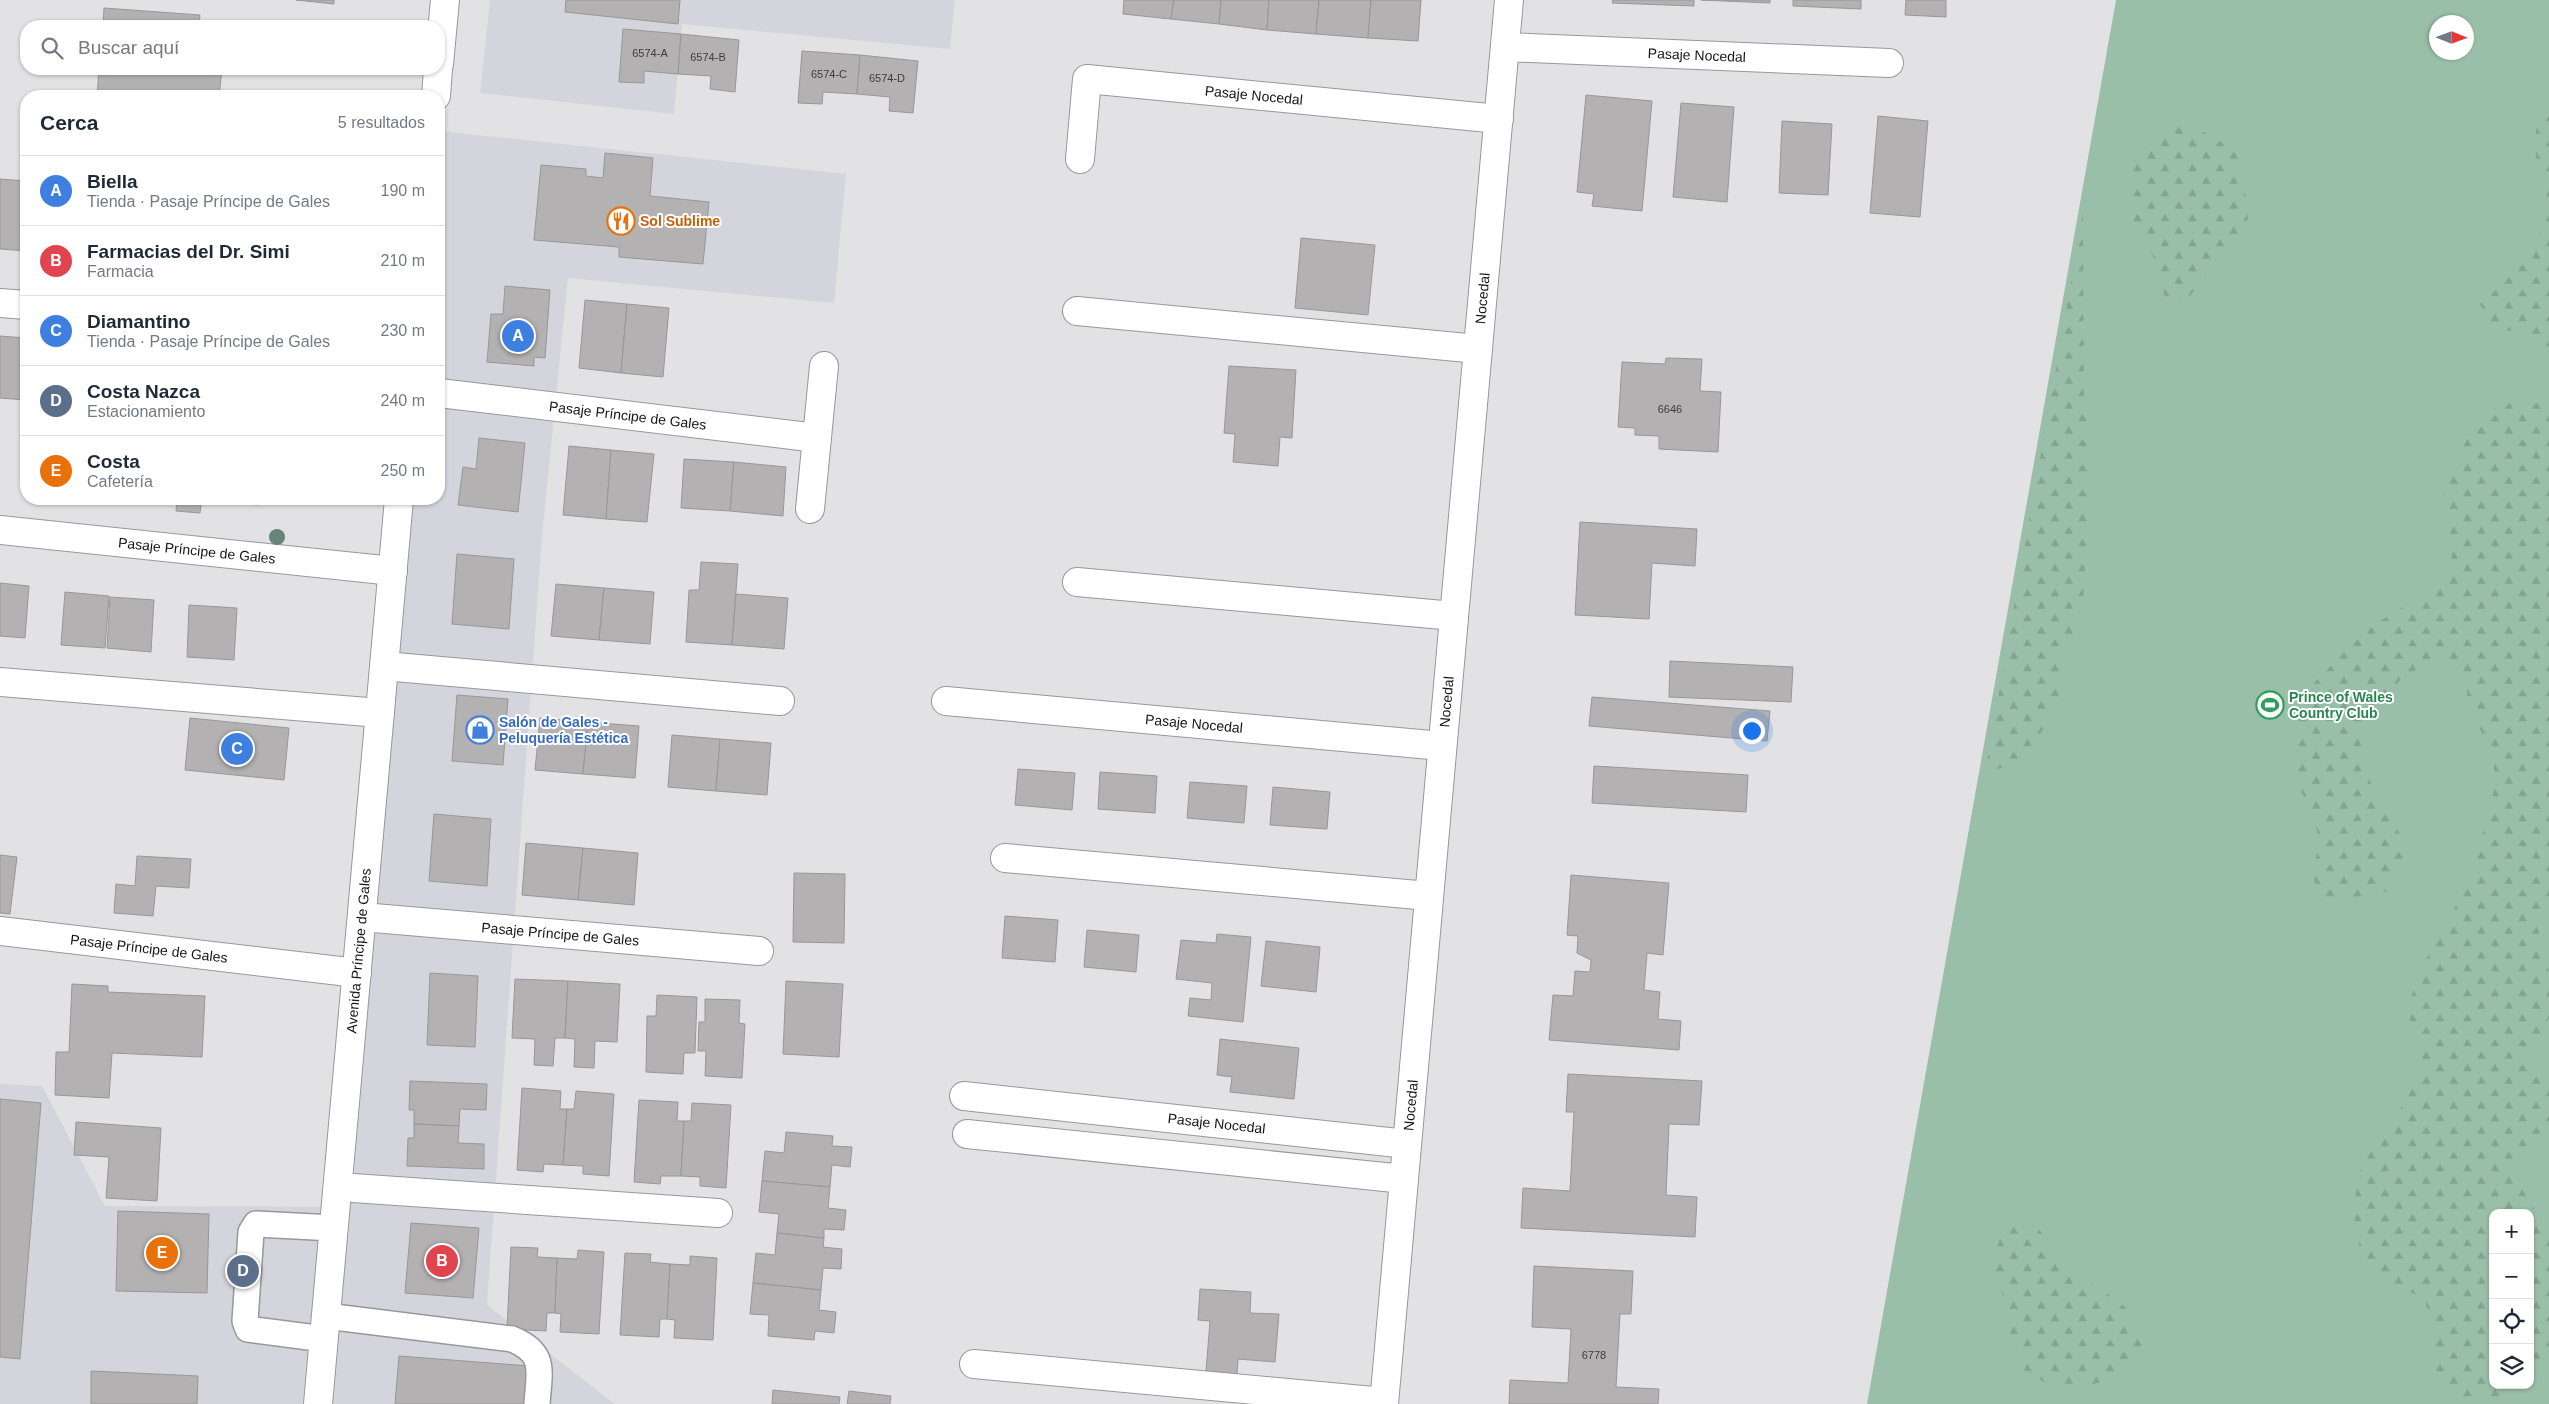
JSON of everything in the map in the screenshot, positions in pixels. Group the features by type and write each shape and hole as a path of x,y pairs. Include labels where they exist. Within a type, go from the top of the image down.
{"street":[{"path":"443,20 445,0"},
{"name":"Nocedal","path":"1384,1403 1509,0"},
{"name":"Pasaje Nocedal","path":"1505,47 1888,63"},
{"path":"436,90 438,75"},
{"name":"Pasaje Nocedal","path":"1080,159 1087,79 1499,119"},
{"path":"0,303 20,305"},
{"path":"1077,311 1478,349"},
{"path":"810,508 824,366"},
{"name":"Pasaje Príncipe de Gales","path":"445,394 817,438"},
{"name":"Avenida Príncipe de Gales","path":"318,1404 398,505"},
{"name":"Pasaje Príncipe de Gales","path":"0,530 393,571"},
{"path":"1077,582 1454,616"},
{"path":"384,666 780,701"},
{"path":"0,682 380,713"},
{"name":"Pasaje Nocedal","path":"946,701 1442,746"},
{"path":"1005,858 1430,896"},
{"name":"Pasaje Príncipe de Gales","path":"362,918 759,950"},
{"name":"Pasaje Príncipe de Gales","path":"0,931 357,973"},
{"name":"Pasaje Nocedal","path":"964,1096 1407,1144"},
{"path":"967,1134 1404,1179"},
{"path":"338,1187 718,1213"},
{"path":"974,1364 1384,1403"}],"lane":[{"path":"334,1228 256,1224 251,1232 245,1321 248,1329 325,1327 512,1339 527,1345 535,1352 540,1365 537,1404"}],"shaded area":[{"path":"490,0 955,0 950,49 682,24 674,114 480,93"},
{"path":"445,132 846,174 834,303 568,278 542,536 487,1305 615,1404 0,1404 0,1084 42,1086 105,1206 350,1207 408,505 445,505"}],"green space":[{"name":"Prince of Wales Country Club","path":"2116,0 2549,0 2549,1404 1867,1404"},
{"path":"2549,103 2549,348 2547,349 2527,334 2494,328 2480,304 2509,277 2535,244 2540,232 2544,220 2544,205 2535,147 2540,118"},
{"path":"2192,125 2241,154 2248,219 2223,259 2186,300 2169,306 2152,254 2133,222 2129,208 2129,182 2139,158 2164,126"},
{"path":"2083,213 2084,403 2091,446 2083,605 2065,653 2063,696 2045,727 2020,762 1985,773"},
{"path":"2511,402 2549,404 2549,913 2538,929 2549,972 2549,1018 2531,1049 2530,1064 2549,1074 2549,1128 2537,1136 2514,1167 2523,1191 2549,1230 2549,1348 2534,1366 2534,1209 2489,1209 2489,1389 2518,1389 2513,1397 2475,1398 2450,1396 2433,1364 2433,1337 2425,1299 2387,1281 2363,1264 2354,1216 2356,1188 2365,1151 2389,1128 2416,1082 2418,1048 2408,1013 2416,977 2448,921 2474,868 2495,786 2493,753 2467,705 2467,675 2438,659 2406,675 2371,708 2365,739 2364,768 2382,806 2407,845 2393,890 2318,905 2313,870 2320,842 2311,809 2295,782 2292,738 2310,687 2357,639 2377,623 2453,575 2450,534 2442,499 2466,440"},
{"path":"2034,1222 2062,1261 2125,1307 2149,1354 2120,1377 2094,1384 2047,1384 2024,1370 2011,1339 2005,1303 1993,1265 2002,1228"}],"building":[{"path":"296,0 334,0 334,4"},
{"path":"566,0 680,0 678,24 565,12"},
{"path":"1124,0 1174,0 1171,19 1123,14"},
{"path":"1174,0 1221,0 1219,24 1171,19"},
{"path":"1221,0 1269,0 1267,30 1219,24"},
{"path":"1269,0 1319,0 1316,34 1267,30"},
{"path":"1319,0 1371,0 1368,38 1316,34"},
{"path":"1371,0 1421,0 1418,41 1368,38"},
{"path":"1613,0 1694,0 1694,6 1612,3"},
{"path":"1701,0 1770,0 1770,3"},
{"path":"1793,0 1861,0 1861,9 1793,6"},
{"path":"1906,0 1946,0 1946,17 1905,15"},
{"path":"104,8 200,15 200,20 103,20"},
{"path":"623,29 681,34 678,74 644,71 644,83 619,82"},
{"path":"681,34 739,40 735,92 710,89 711,76 678,74"},
{"path":"802,51 860,55 857,94 823,92 822,104 798,103"},
{"path":"860,55 918,61 913,113 889,111 890,97 857,94"},
{"path":"99,75 221,75 220,90 97,90"},
{"path":"1586,95 1652,101 1642,211 1592,206 1594,194 1577,192"},
{"path":"1681,103 1734,107 1727,202 1673,197"},
{"path":"1878,116 1928,121 1920,217 1870,213"},
{"path":"1782,121 1832,124 1828,195 1779,193"},
{"name":"Sol Sublime","path":"605,153 653,158 650,196 709,202 703,264 619,257 619,247 534,240 541,165 586,169 586,176 603,178"},
{"path":"0,179 20,181 20,251 0,249"},
{"path":"1301,238 1375,245 1368,315 1295,308"},
{"path":"505,286 550,290 545,358 534,357 534,366 487,362 491,314 503,314"},
{"path":"585,300 627,304 621,373 579,368"},
{"path":"627,304 669,308 663,377 621,373"},
{"path":"0,336 20,338 20,400 0,398"},
{"path":"1666,358 1702,359 1700,391 1721,392 1718,452 1659,449 1659,436 1635,435 1635,428 1618,427 1622,362 1665,364"},
{"path":"1229,366 1296,370 1292,438 1280,437 1278,466 1233,462 1235,434 1224,433"},
{"path":"479,438 525,443 518,512 458,505 463,467 476,469"},
{"path":"569,446 611,450 606,519 563,515"},
{"path":"611,450 654,454 647,522 606,519"},
{"path":"684,459 734,462 730,511 681,508"},
{"path":"734,462 786,467 783,516 730,511"},
{"path":"177,505 201,505 200,513 176,511"},
{"path":"1580,522 1697,529 1695,566 1652,563 1649,619 1575,615"},
{"path":"457,554 514,559 509,629 452,624"},
{"path":"701,562 738,564 732,645 686,642 689,590 699,590"},
{"path":"0,583 29,586 25,638 0,636"},
{"path":"556,584 604,588 599,640 551,636"},
{"path":"604,588 654,592 650,644 599,640"},
{"path":"65,592 109,596 105,648 61,645"},
{"path":"736,594 788,598 784,649 732,645"},
{"path":"110,597 154,600 151,652 107,648"},
{"path":"189,605 237,608 234,660 187,657"},
{"path":"1670,661 1793,667 1791,702 1669,697"},
{"name":"Salón de Gales - Peluquería Estética","path":"457,695 508,699 503,765 452,761"},
{"path":"1592,697 1770,711 1767,741 1589,726"},
{"path":"190,718 289,728 284,780 185,770"},
{"path":"540,718 588,722 583,774 535,770"},
{"path":"588,722 639,726 635,778 583,774"},
{"path":"672,735 720,739 716,791 668,787"},
{"path":"720,739 771,743 767,795 716,791"},
{"path":"1594,766 1748,775 1746,812 1592,803"},
{"path":"1018,769 1075,773 1072,810 1015,805"},
{"path":"1100,772 1157,776 1155,813 1098,809"},
{"path":"1190,782 1247,786 1244,823 1187,818"},
{"path":"1273,787 1330,792 1327,829 1270,825"},
{"path":"434,814 491,819 487,886 429,881"},
{"path":"526,843 583,848 578,900 522,895"},
{"path":"583,848 638,853 634,905 578,900"},
{"path":"0,855 17,857 10,914 0,913"},
{"path":"137,856 191,859 189,888 156,886 153,916 114,913 116,884 135,886"},
{"path":"794,873 845,874 844,943 793,942"},
{"path":"1571,875 1669,883 1663,955 1647,953 1644,990 1660,992 1658,1019 1681,1021 1679,1050 1549,1040 1553,995 1573,996 1575,971 1590,972 1591,960 1577,953 1578,936 1567,935"},
{"path":"1005,916 1058,920 1055,962 1002,958"},
{"path":"1087,930 1139,935 1136,972 1084,967"},
{"path":"1217,934 1251,937 1243,1022 1188,1016 1190,998 1211,1000 1212,983 1176,979 1181,940 1216,943"},
{"path":"1266,941 1320,947 1316,992 1261,986"},
{"path":"430,973 478,976 475,1047 427,1045"},
{"path":"515,979 568,981 565,1038 555,1038 553,1066 534,1065 535,1039 512,1038"},
{"path":"568,981 620,984 617,1042 595,1041 594,1068 574,1067 575,1039 565,1038"},
{"path":"786,981 843,984 839,1057 783,1054"},
{"path":"72,984 108,986 108,992 205,996 202,1057 112,1053 109,1098 55,1095 56,1052 69,1052"},
{"path":"657,995 697,997 695,1053 684,1053 683,1074 646,1072 647,1016 656,1016"},
{"path":"705,999 740,1000 739,1023 745,1024 742,1078 705,1076 706,1051 698,1051 699,1022 705,1022"},
{"path":"1220,1039 1299,1048 1294,1099 1230,1092 1232,1077 1217,1075"},
{"path":"1568,1074 1702,1081 1699,1125 1669,1124 1666,1195 1697,1197 1695,1237 1521,1228 1523,1188 1570,1191 1574,1112 1566,1112"},
{"path":"410,1081 487,1084 486,1110 460,1109 459,1126 414,1124 414,1110 409,1110"},
{"path":"522,1088 561,1091 560,1109 567,1109 563,1165 544,1164 543,1172 517,1170"},
{"path":"576,1091 614,1094 609,1176 583,1174 583,1166 563,1165 567,1109 574,1109"},
{"path":"0,1099 41,1103 20,1359 0,1357"},
{"path":"639,1100 678,1102 677,1121 684,1121 681,1176 661,1176 660,1184 634,1182"},
{"path":"692,1103 731,1105 726,1188 700,1186 700,1177 681,1176 684,1121 691,1121"},
{"path":"76,1122 161,1128 157,1201 106,1198 109,1157 74,1155"},
{"path":"414,1124 459,1126 458,1143 484,1144 484,1169 407,1166 408,1138 414,1138"},
{"path":"786,1132 833,1136 832,1146 852,1147 850,1167 832,1165 830,1187 762,1181 765,1151 784,1153"},
{"path":"762,1181 830,1187 828,1208 846,1210 844,1230 824,1229 824,1238 777,1233 779,1214 759,1212"},
{"path":"118,1211 209,1214 207,1293 116,1291"},
{"path":"411,1223 479,1228 473,1298 405,1293"},
{"path":"777,1233 824,1238 823,1247 842,1249 841,1269 823,1268 821,1290 753,1283 756,1253 775,1255"},
{"path":"511,1247 538,1248 537,1257 557,1258 555,1313 547,1313 546,1331 507,1329"},
{"path":"578,1250 604,1252 599,1334 560,1332 561,1314 555,1313 557,1258 577,1259"},
{"path":"625,1253 651,1254 650,1262 670,1264 667,1319 660,1319 659,1337 620,1335"},
{"path":"690,1256 717,1258 713,1340 674,1338 675,1320 667,1319 670,1264 690,1265"},
{"path":"1534,1266 1633,1271 1631,1314 1620,1314 1616,1387 1659,1389 1658,1404 1509,1404 1510,1380 1568,1383 1571,1329 1532,1327"},
{"path":"753,1283 821,1290 819,1310 836,1312 834,1333 815,1331 814,1340 768,1336 769,1315 750,1314"},
{"path":"1200,1289 1251,1292 1250,1313 1279,1314 1275,1362 1238,1359 1237,1374 1206,1371 1210,1321 1198,1320"},
{"path":"399,1356 530,1366 527,1404 395,1404"},
{"path":"91,1371 198,1376 197,1404 91,1404"},
{"path":"773,1390 840,1397 839,1404 772,1404"},
{"path":"849,1391 891,1396 890,1404 847,1404"}],"place":[{"name":"Sol Sublime","path":"621,221"},
{"name":"Biella","path":"518,336"},
{"name":"Prince of Wales Country Club","path":"2270,705"},
{"name":"Salón de Gales - Peluquería Estética","path":"480,730"},
{"name":"Diamantino","path":"237,749"},
{"name":"Costa","path":"162,1253"},
{"name":"Farmacias del Dr. Simi","path":"442,1261"},
{"name":"Costa Nazca","path":"243,1271"}]}
